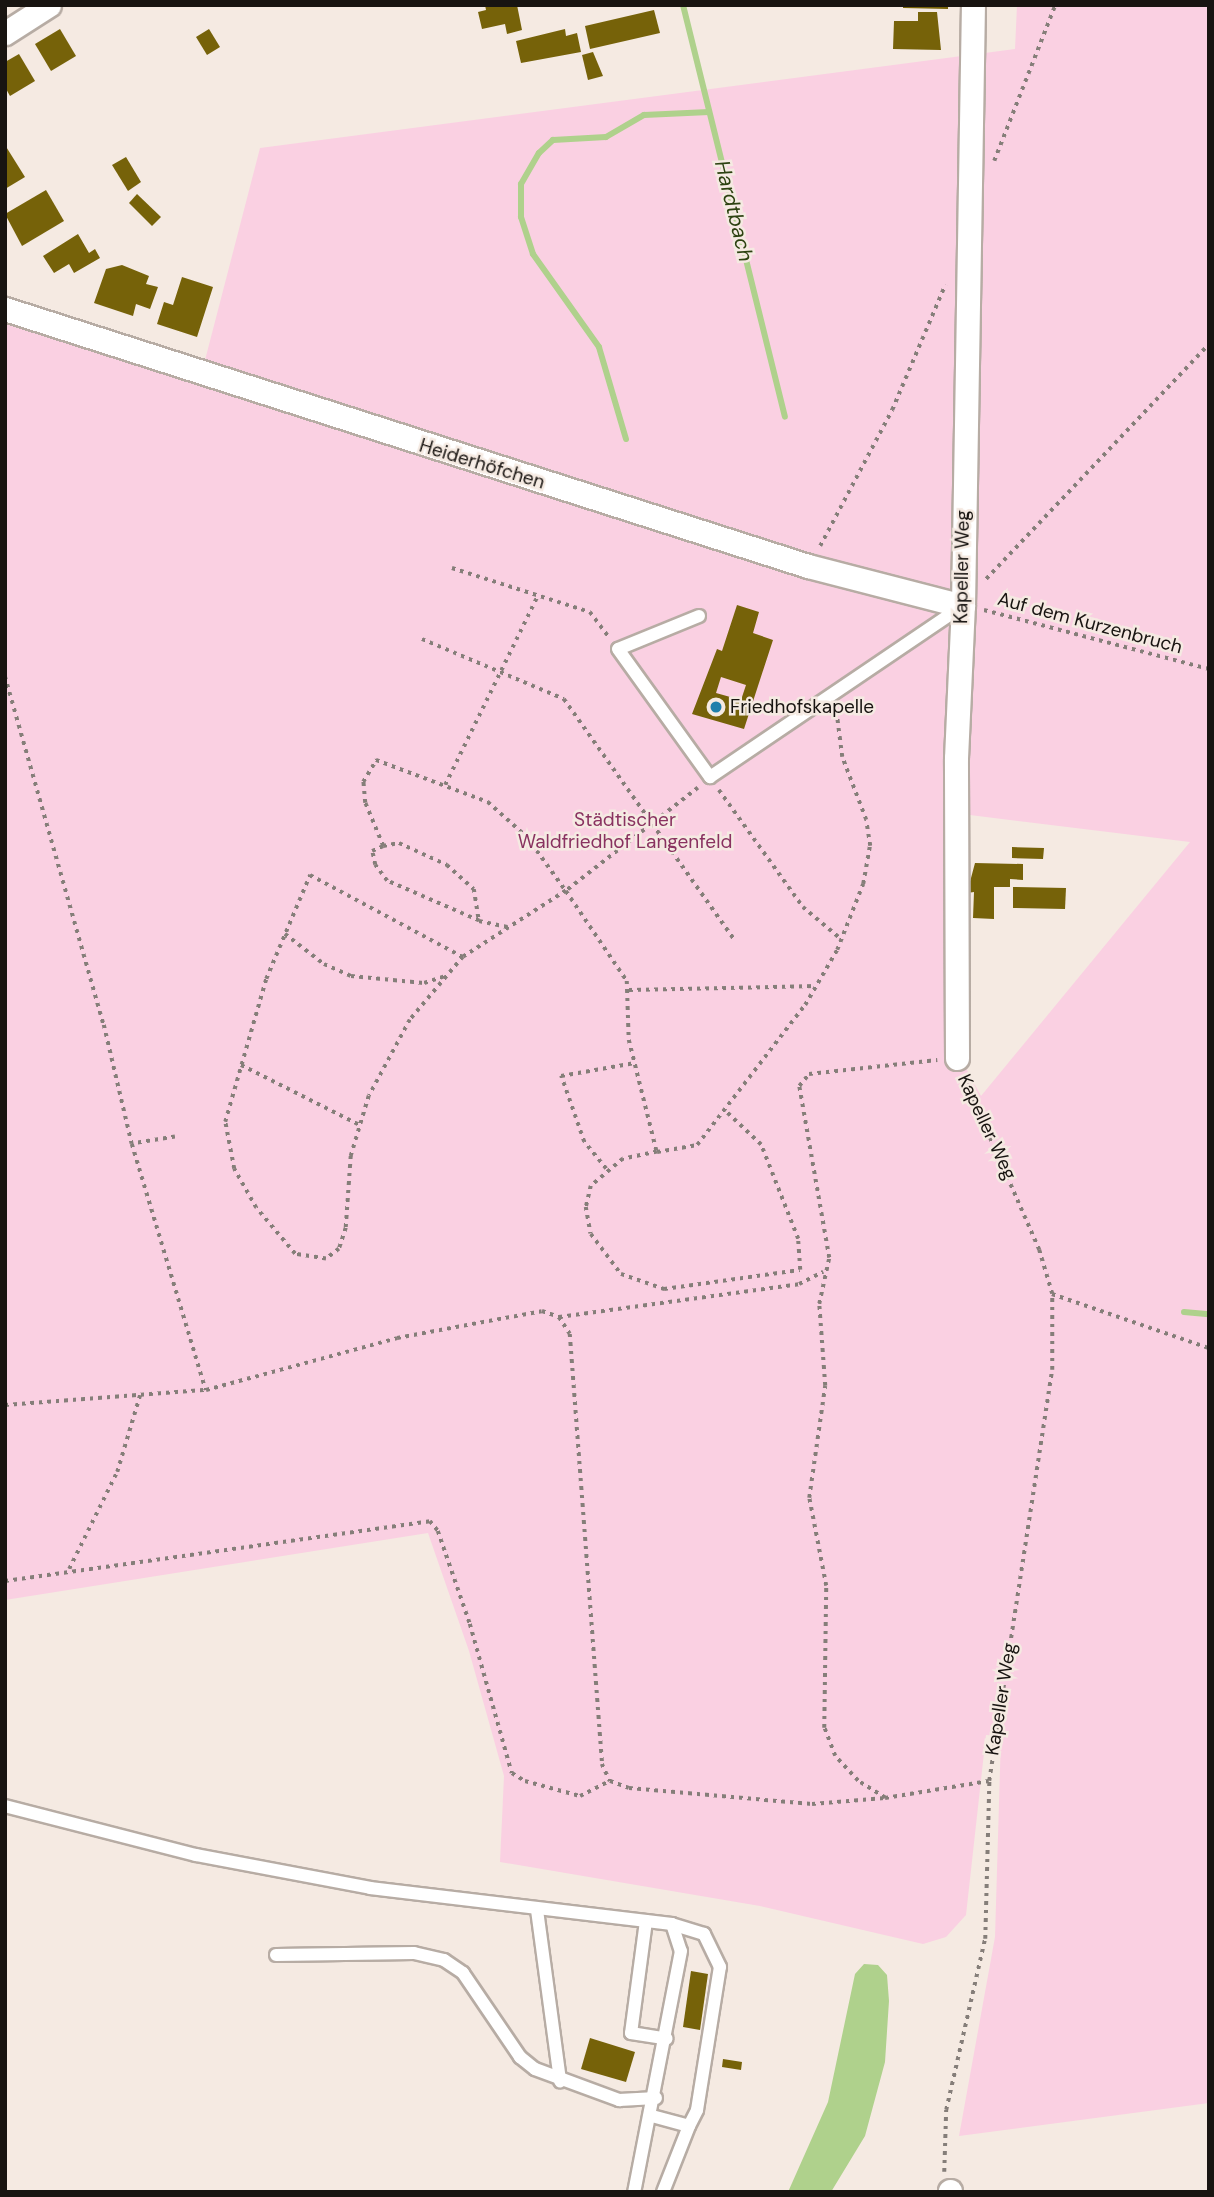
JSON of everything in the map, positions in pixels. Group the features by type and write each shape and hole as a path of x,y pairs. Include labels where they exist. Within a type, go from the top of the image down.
{"street":[{"path":"5,33 49,5"},
{"name":"Kapeller Weg","path":"957,1058 956,758 963,606 973,5"},
{"name":"Heiderhöfchen","path":"5,309 808,566 963,606"}],"lane":[{"path":"699,616 618,649 710,777 963,606"},
{"path":"5,1806 196,1855 370,1888 672,1924 704,1934 720,1967 697,2110 663,2192"},
{"path":"537,1910 560,2081"},
{"path":"646,1921 631,2033 667,2039"},
{"path":"634,2192 656,2098 681,1951 672,1924"},
{"path":"276,1955 414,1953 444,1960 463,1973 520,2057 560,2081 619,2100 656,2098"},
{"path":"652,2116 689,2126"}],"path":[{"path":"993,164 1055,5"},
{"path":"808,566 892,410 949,276"},
{"path":"963,606 1209,344"},
{"path":"452,568 590,612 618,649"},
{"path":"445,785 538,595"},
{"name":"Auf dem Kurzenbruch","path":"963,606 1209,669"},
{"path":"422,639 564,699 733,938"},
{"path":"5,676 104,1025 132,1144 206,1390"},
{"path":"725,1111 761,1144 798,1239 800,1270 664,1289 621,1274 591,1234 586,1207 591,1186 606,1169 623,1159 697,1144 725,1111 816,986 841,939 863,884 870,846 866,820 842,757 834,694"},
{"path":"383,846 365,803 363,782 376,760 488,802 527,837 627,981 629,1040 657,1152"},
{"path":"463,957 310,875 266,979 225,1122 234,1169 256,1208 295,1254 326,1259 339,1249 346,1228 351,1156 369,1096 410,1020 463,957 566,891 653,825 710,777 803,907 841,939"},
{"path":"479,921 474,889 447,865 399,843 372,851 372,859 387,881 479,921 509,928"},
{"path":"285,934 324,964 351,976 411,983 447,976"},
{"path":"629,990 816,986"},
{"path":"885,1798 858,1780 835,1756 824,1728 826,1586 809,1498 825,1386 819,1304 822,1272 829,1258 825,1221 799,1086 809,1074 957,1058"},
{"name":"Kapeller Weg","path":"950,2191 943,2168 946,2110 985,1939 989,1781 1052,1370 1052,1294 1019,1197 957,1058"},
{"path":"606,1169 584,1142 561,1076 635,1063"},
{"path":"241,1065 360,1125"},
{"path":"132,1144 175,1136"},
{"path":"5,1405 206,1390 397,1338 542,1311 559,1317 799,1284 822,1272"},
{"path":"1052,1294 1209,1348"},
{"path":"559,1317 570,1334 601,1751 610,1781"},
{"path":"69,1569 117,1472 141,1395"},
{"path":"5,1581 69,1569 430,1521 438,1531 470,1624 512,1773 525,1781 580,1796 610,1781 629,1788 812,1804 885,1798 989,1781"}],"green space":[{"name":"Städtischer Waldfriedhof Langenfeld","path":"1017,5 1209,5 1209,2103 959,2136 995,1937 1001,1736 986,1735 966,1915 946,1937 923,1944 760,1906 500,1862 504,1776 469,1651 428,1533 5,1600 5,314 204,364 260,148 1015,49","holes":["962,814 1190,842 981,1096 967,1070"]}],"shaded area":[{"path":"864,1964 878,1965 887,1975 889,2001 885,2062 865,2136 831,2192 788,2192 828,2102 855,1974"}],"building":[{"path":"485,5 517,5 522,30 507,34 505,24 482,29 478,12 486,10"},
{"path":"903,5 948,5 948,9 903,8"},
{"path":"654,10 660,33 590,49 585,26"},
{"path":"918,12 937,12 941,50 893,49 894,21 918,21"},
{"path":"60,29 76,56 51,71 35,44"},
{"path":"209,29 220,47 207,55 196,37"},
{"path":"565,29 566,36 577,33 581,52 521,63 516,41"},
{"path":"593,52 603,76 588,80 582,55"},
{"path":"19,54 35,81 10,96 5,87 5,62"},
{"path":"5,145 25,177 5,189"},
{"path":"126,157 141,182 128,191 112,165"},
{"path":"46,190 64,221 22,246 5,214"},
{"path":"137,194 161,217 152,226 129,203"},
{"path":"78,234 89,253 95,249 100,258 74,273 69,264 54,273 43,256"},
{"path":"122,265 149,276 146,284 158,287 150,309 136,304 133,316 94,303 106,269"},
{"path":"182,277 213,287 197,337 157,324 164,302 173,305"},
{"path":"737,605 759,612 753,633 773,640 744,729 692,714 717,649 722,651","holes":["721,677 746,685 741,700 716,693"]},
{"path":"1012,847 1044,848 1043,859 1012,858"},
{"path":"975,863 1023,864 1023,880 1010,879 1010,887 994,887 994,919 973,918 974,892 967,893"},
{"path":"1013,887 1066,888 1065,909 1013,908"},
{"path":"691,1971 708,1974 700,2030 683,2027"},
{"path":"590,2038 635,2052 626,2082 581,2069"},
{"path":"723,2059 742,2062 741,2070 722,2067"}],"waterway":[{"name":"Hardtbach","path":"683,5 785,417"},
{"path":"626,439 599,347 533,254 521,217 521,184 539,153 553,140 606,137 644,115 709,112"},
{"path":"1184,1312 1209,1314"}],"place":[{"name":"Friedhofskapelle","path":"716,707"}]}
